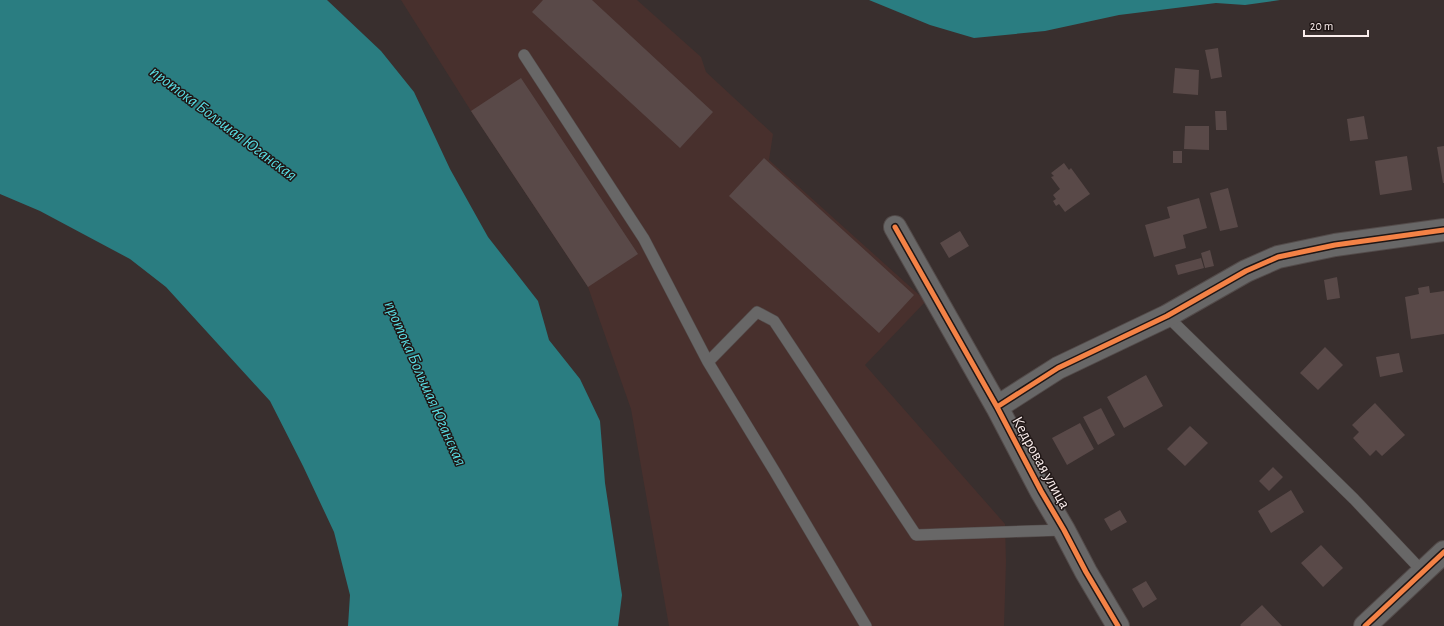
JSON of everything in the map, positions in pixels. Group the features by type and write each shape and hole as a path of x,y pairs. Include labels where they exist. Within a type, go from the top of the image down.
{"street":[{"name":"Кедровая улица","path":"895,227 997,407 1086,572 1118,626"},
{"path":"997,407 1058,368 1167,316 1246,271 1278,257 1335,245 1444,230"},
{"path":"1365,626 1444,552"}],"lane":[{"path":"524,55 644,239 708,362 866,626"},
{"path":"708,362 757,312 774,321 916,535 1064,530"},
{"path":"1167,316 1354,499 1423,572"}],"shaded area":[{"path":"401,0 637,0 701,57 706,72 773,134 769,160 926,301 865,365 1005,524 1006,562 1004,626 669,626 631,409 588,287 471,111"}],"water":[{"name":"протока Большая Юганская","path":"0,0 327,0 381,51 414,92 450,169 488,237 538,301 549,340 580,379 600,421 605,483 622,595 618,626 348,626 350,595 334,532 270,401 166,287 130,259 40,211 0,194"},
{"path":"869,0 1280,0 1245,5 1216,3 1119,15 1045,31 974,38 930,25"}],"building":[{"path":"543,0 592,0 713,112 680,148 532,12"},
{"path":"1218,48 1222,77 1211,79 1205,50"},
{"path":"1175,68 1199,70 1198,95 1173,93"},
{"path":"521,78 638,254 588,287 471,111"},
{"path":"1215,111 1226,111 1227,130 1216,130"},
{"path":"1364,116 1368,139 1350,141 1347,119"},
{"path":"1185,126 1209,126 1209,150 1184,149"},
{"path":"1444,146 1444,183 1443,183 1437,147"},
{"path":"1173,151 1182,151 1182,163 1173,163"},
{"path":"1407,156 1412,190 1380,195 1375,161"},
{"path":"764,158 914,295 879,333 729,196"},
{"path":"1064,163 1069,170 1071,168 1090,194 1065,212 1059,204 1056,206 1053,201 1056,199 1053,195 1060,189 1051,177 1054,176 1051,173"},
{"path":"1228,188 1238,227 1220,231 1210,193"},
{"path":"1199,198 1207,228 1183,235 1186,248 1154,257 1145,225 1170,218 1167,207"},
{"path":"960,231 969,246 949,258 940,243"},
{"path":"1210,250 1214,266 1205,268 1201,253"},
{"path":"1201,258 1204,268 1178,275 1175,265"},
{"path":"1337,277 1340,298 1327,300 1324,280"},
{"path":"1429,286 1430,293 1444,291 1444,334 1411,339 1405,297 1419,294 1418,288"},
{"path":"1325,347 1343,365 1318,390 1300,373"},
{"path":"1399,353 1403,372 1380,377 1376,357"},
{"path":"1146,375 1163,406 1124,428 1107,397"},
{"path":"1375,403 1405,435 1382,456 1376,450 1370,456 1353,438 1359,432 1352,425"},
{"path":"1101,408 1115,435 1098,445 1083,417"},
{"path":"1080,423 1094,449 1067,465 1052,438"},
{"path":"1190,426 1208,443 1185,466 1167,449"},
{"path":"1273,467 1283,477 1269,491 1259,481"},
{"path":"1291,490 1304,512 1271,533 1258,511"},
{"path":"1120,510 1127,522 1111,531 1104,519"},
{"path":"1321,545 1343,568 1323,587 1301,563"},
{"path":"1146,581 1157,599 1143,608 1132,589"},
{"path":"1262,605 1282,626 1240,625"}],"cycle path":[{"path":"895,227 997,407 1086,572 1118,626"},
{"path":"997,407 1058,368 1167,316 1246,271 1278,257 1335,245 1444,230"},
{"path":"1365,626 1444,552"}]}
